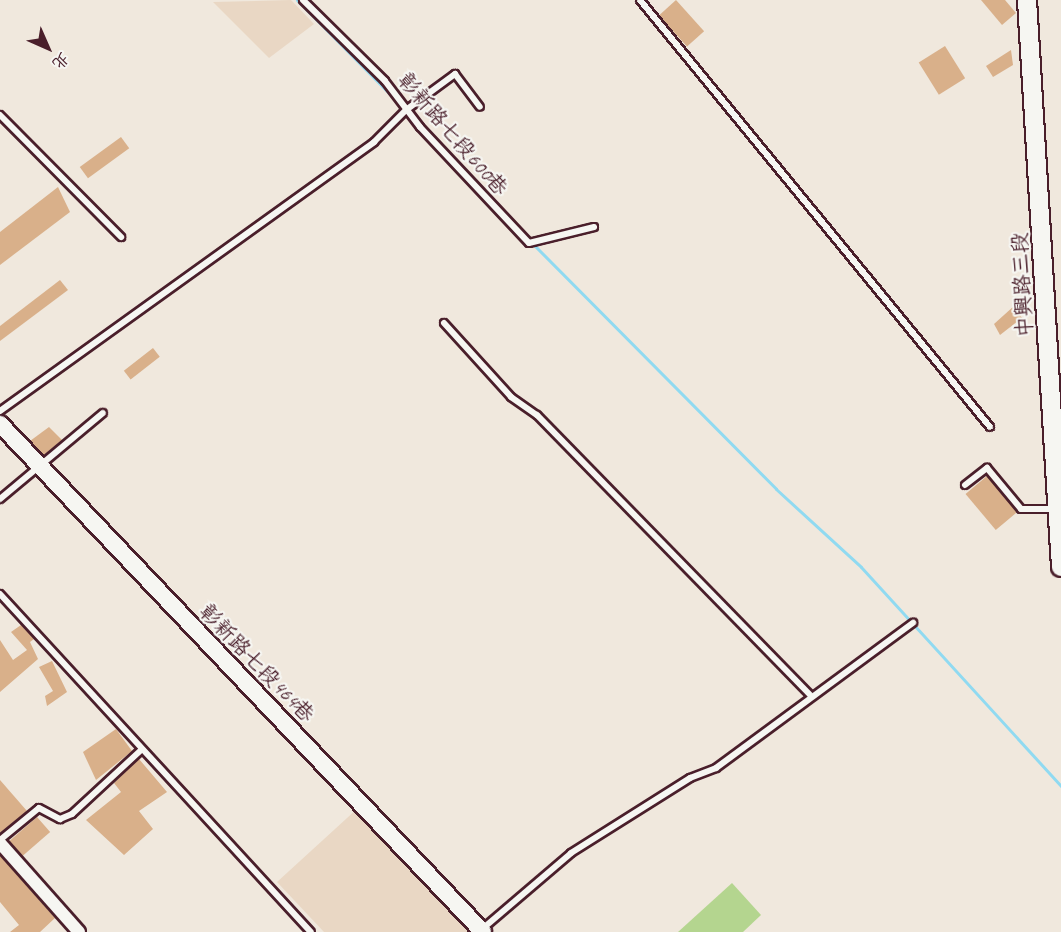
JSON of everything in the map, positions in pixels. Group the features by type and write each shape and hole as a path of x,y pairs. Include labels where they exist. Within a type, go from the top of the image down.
{"main road":[{"name":"中興路三段","path":"1027,0 1061,567"},
{"name":"中興路三段","path":"1038,0 1061,368"}],"street":[{"name":"彰新路七段464巷","path":"0,423 37,467 481,931"},
{"path":"0,841 79,932"}],"lane":[{"name":"彰新路七段600巷","path":"303,0 529,243 594,227"},
{"path":"640,0 990,427"},
{"path":"0,411 374,142 406,110 454,74 480,107"},
{"path":"0,116 121,237"},
{"path":"444,323 511,397 537,415 810,695"},
{"path":"0,499 103,413"},
{"path":"965,485 987,468 1021,508 1058,509"},
{"path":"0,594 141,750 311,932"},
{"path":"481,931 571,853 690,778 716,768 810,695 913,623"},
{"path":"0,841 39,808 60,819 72,814 141,750"}],"shaded area":[{"path":"291,0 314,24 269,58 213,2"},
{"path":"358,808 473,932 324,932 277,882"}],"green space":[{"path":"732,883 761,915 743,932 678,932"}],"building":[{"path":"676,0 704,31 687,47 659,15"},
{"path":"981,0 1005,0 1016,13 1002,25"},
{"path":"945,46 965,78 939,95 919,62"},
{"path":"1011,50 1013,65 993,77 986,66"},
{"path":"121,137 129,148 88,178 80,167"},
{"path":"58,187 70,212 0,265 0,232"},
{"path":"60,280 68,290 0,341 0,326"},
{"path":"1014,306 1022,318 1000,335 994,324"},
{"path":"153,348 160,357 131,379 124,371"},
{"path":"49,427 62,440 44,455 30,441"},
{"path":"987,476 1017,512 996,530 966,494"},
{"path":"21,625 34,639 30,642 38,659 0,692 0,640 13,660 27,650 11,632"},
{"path":"52,661 67,692 47,706 45,696 53,691 39,667"},
{"path":"116,729 132,751 96,780 83,752"},
{"path":"139,759 167,792 139,811 153,829 124,855 86,820 121,792 114,783"},
{"path":"0,780 27,811 0,833"},
{"path":"37,817 50,832 22,856 9,841"},
{"path":"0,855 55,918 40,932 10,932 19,925 0,902"}],"waterway":[{"path":"297,0 398,102"},
{"path":"433,136 500,208"},
{"path":"533,244 776,489 861,567 1061,786"}]}
